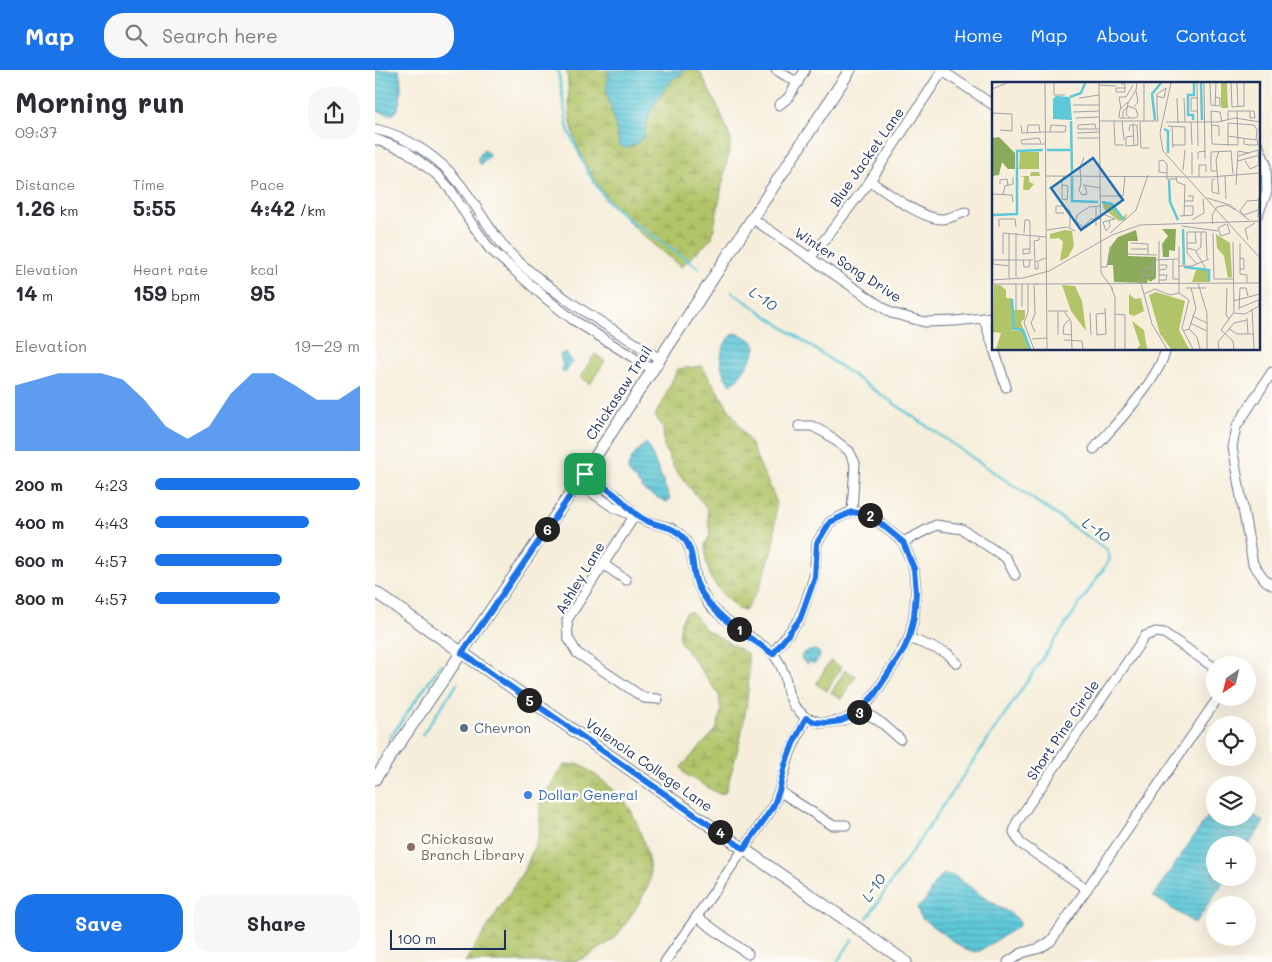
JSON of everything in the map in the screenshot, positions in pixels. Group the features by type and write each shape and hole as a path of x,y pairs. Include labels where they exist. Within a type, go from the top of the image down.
{"street":[{"path":"776,70 798,83"},
{"path":"779,105 788,98 805,70"},
{"name":"Chickasaw Trail","path":"375,779 581,478 850,70"},
{"path":"942,70 992,104"},
{"name":"Blue Jacket Lane","path":"811,257 869,180 942,70"},
{"path":"375,129 410,142 435,160 460,184 497,238 526,269 579,308 660,359"},
{"path":"375,139 406,151 437,175 450,189 489,248 548,300 572,319 653,370"},
{"path":"1259,147 1266,164 1267,192 1259,212"},
{"path":"869,180 907,206 928,216 943,220 965,212"},
{"name":"Winter Song Drive","path":"753,219 891,313 925,322 989,318"},
{"path":"989,318 992,335"},
{"path":"995,350 1006,387"},
{"path":"1094,449 1147,385 1162,362 1166,350"},
{"path":"1272,372 1236,427 1232,448 1253,564 1265,580 1272,585"},
{"path":"799,426 812,426 827,434 849,451 855,463 852,512"},
{"path":"581,478 613,507 648,522 671,528 681,535 691,552 697,583 709,605 773,654 785,676 788,693 794,706 806,718 822,723 848,718 862,710 897,660 909,638 914,617 916,593 914,569 903,542 870,515 852,512 830,522 817,543 815,577 800,619 773,654"},
{"name":"Ashley Lane","path":"635,515 567,620 568,638 577,653 644,698 658,699"},
{"path":"903,542 937,524 962,529 1006,558 1015,574"},
{"path":"603,564 626,580"},
{"name":"Valencia College Lane","path":"375,592 906,962"},
{"name":"Short Pine Circle","path":"1087,890 1020,843 1014,832 1017,822 1145,636 1156,632 1164,633 1206,662"},
{"path":"909,638 947,653 957,663"},
{"path":"1008,962 1023,953 1040,948 1051,941 1213,706"},
{"path":"862,710 883,724 900,739"},
{"path":"665,962 773,807 787,759 806,718"},
{"path":"779,791 832,825 846,824"},
{"path":"697,917 748,954"}],"green space":[{"path":"567,70 699,70 720,111 731,140 712,238 681,267 630,223 600,188 588,169 572,127"},
{"path":"595,354 605,361 590,384 580,377"},
{"path":"702,366 750,443 776,500 774,545 759,589 745,611 737,609 711,579 706,561 705,545 710,535 707,508 675,470 664,447 663,427 655,416 678,369"},
{"path":"686,612 692,612 705,629 748,654 749,672 746,707 735,759 725,793 719,794 685,774 681,767 716,730 721,712 719,695 679,640 681,622"},
{"path":"830,661 841,667 827,691 816,684"},
{"path":"845,670 856,676 841,699 831,693"},
{"path":"580,764 625,801 636,822 644,842 650,872 650,880 640,901 614,938 595,952 575,962 465,962 526,867 538,837 540,803 565,765"}],"water":[{"path":"375,70 399,70 401,93 397,110 394,114 375,110"},
{"path":"608,70 684,70 680,76 675,77 657,100 649,115 642,137 634,145 626,148 619,145 606,89 609,76"},
{"path":"483,150 490,155 481,165 477,160"},
{"path":"736,333 750,339 756,346 746,367 731,385 723,373 721,358 725,343"},
{"path":"565,352 573,362 565,373 561,370 563,365 560,355"},
{"path":"646,443 670,499 667,502 646,492 628,471 631,460"},
{"path":"815,650 820,655 815,664 810,662 807,664 802,660 801,657 804,652"},
{"path":"1256,816 1264,822 1255,836 1206,836 1206,886 1221,886 1214,896 1206,896 1206,908 1195,924 1153,896 1206,819 1206,826 1256,826"},
{"path":"945,874 955,876 1014,916 1020,922 1020,925 980,951 971,952 964,949 921,918 917,908 925,900 935,882"}],"waterway":[{"name":"L-10","path":"558,70 568,129 587,171 607,201 632,222 699,268"},
{"name":"L-10","path":"732,292 1107,550 1110,559 867,918"},
{"path":"389,739 441,664"},
{"path":"422,735 457,684"},
{"name":"L-10","path":"837,962 852,940"}],"place":[{"name":"Chevron","path":"464,728"},
{"name":"Dollar General","path":"528,795"},
{"name":"Chickasaw Branch Library","path":"411,847"}],"route":[{"path":"585,474 619,498 635,515 648,522 677,531 686,541 691,552 697,583 709,605 773,654 800,619 815,577 817,543 830,522 852,512 870,515 903,542 914,569 916,593 914,617 909,638 903,651 869,703 855,715 841,721 827,723 815,722 806,718 785,765 773,807 744,849 462,653 585,474"}]}
